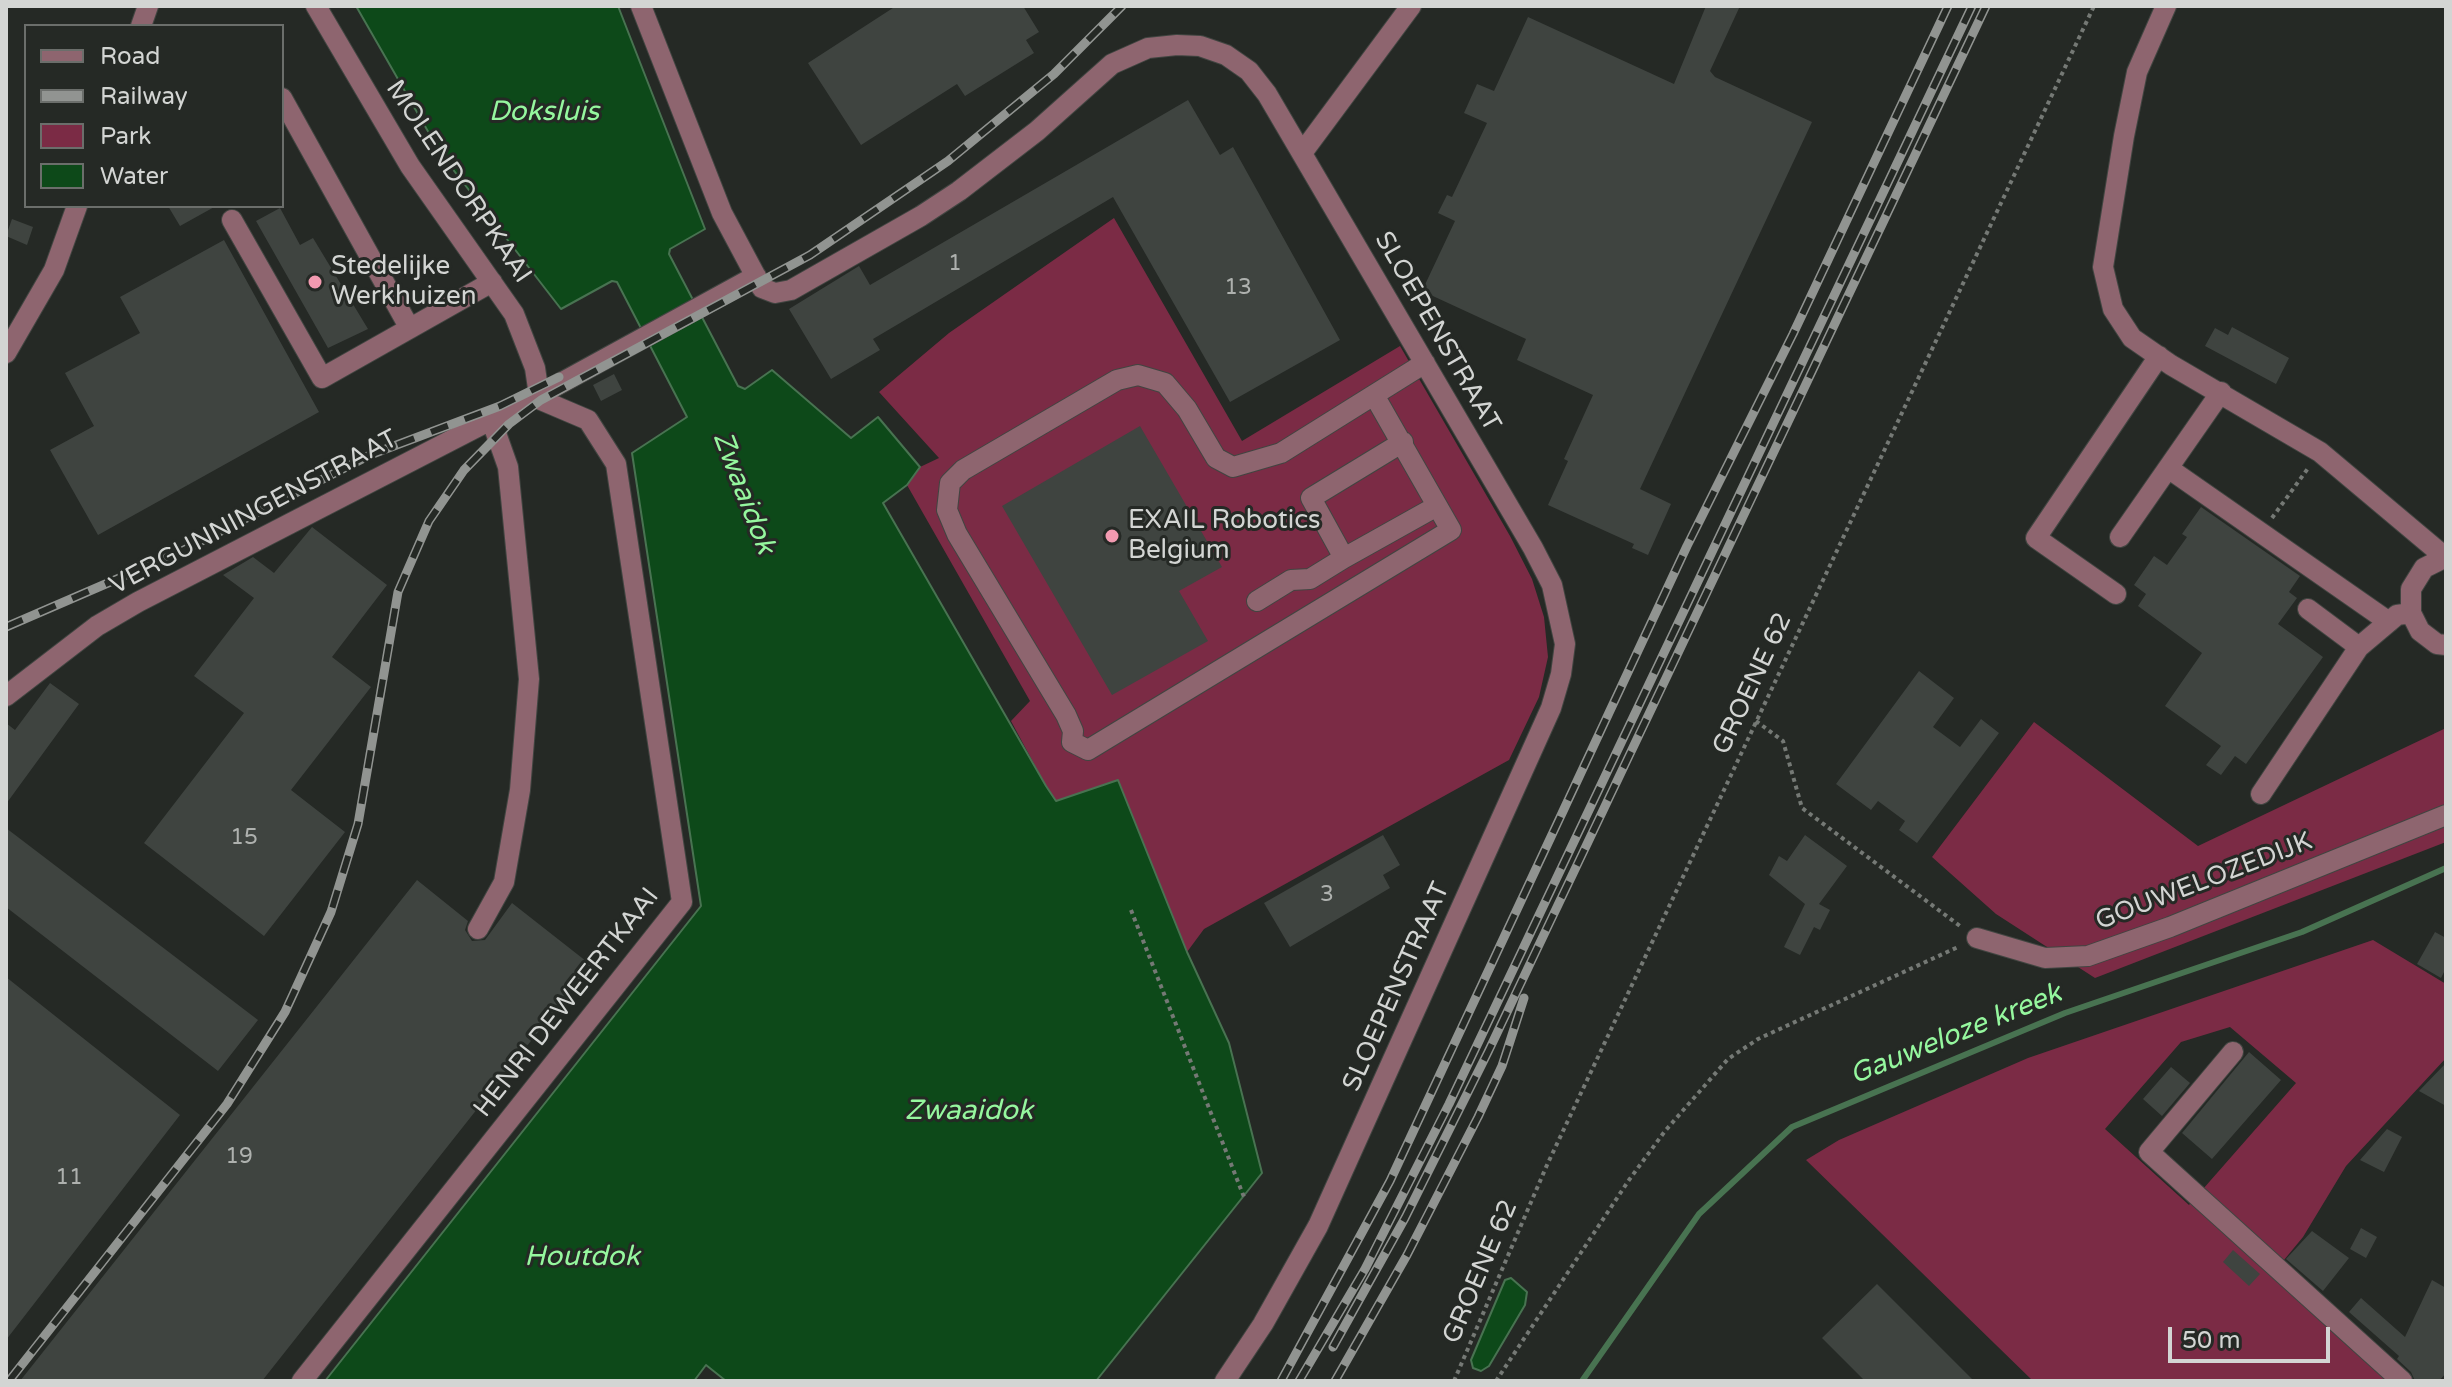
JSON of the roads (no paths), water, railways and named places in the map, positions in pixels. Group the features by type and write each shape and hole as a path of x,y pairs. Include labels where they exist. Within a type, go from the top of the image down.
{"street":[{"name":"MOLENDORPKAAI","path":"316,6 410,166 514,314 527,344 539,395"},
{"path":"539,395 756,276 722,213 641,6"},
{"path":"1302,153 1411,6"},
{"path":"2166,6 2137,72 2103,267 2113,309 2132,338 2320,452 2446,557 2424,568 2411,589 2411,613 2420,631 2437,644 2446,645"},
{"name":"SLOEPENSTRAAT","path":"756,276 769,291 791,290 921,216 994,166 1093,77 1112,64 1148,48 1200,46 1226,55 1249,71 1302,153 1552,585 1565,644 1561,674 1551,708 1318,1226 1263,1324 1225,1381"},
{"path":"284,102 409,327"},
{"path":"6,353 54,270 76,208"},
{"path":"232,220 322,378 492,282"},
{"path":"2116,594 2036,538 2159,356"},
{"path":"1374,395 1451,530 1088,750 1072,742 1073,731 1066,715 957,534 947,510 950,483 963,470 1117,380 1138,375 1165,383 1187,409 1216,458 1233,467 1281,453 1425,363"},
{"path":"2120,537 2221,392"},
{"name":"VERGUNNINGENSTRAAT","path":"6,696 97,626 138,602 539,395"},
{"name":"HENRI DEWEERTKAAI","path":"302,1381 682,902 616,464 588,420 541,400 539,395"},
{"path":"478,929 504,882 520,790 529,679 508,467 491,419"},
{"path":"1344,558 1311,498 1403,442"},
{"path":"2168,468 2389,622"},
{"path":"1257,601 1291,580 1310,579 1437,506"},
{"path":"2308,609 2359,647"},
{"path":"2261,794 2359,647 2397,615 2411,613"},
{"name":"GOUWELOZEDIJK","path":"1977,938 2045,958 2088,956 2170,927 2446,815"},
{"path":"2233,1052 2149,1152 2402,1381"}],"water":[{"name":"Zwaaidok","path":"356,6 618,6 705,229 670,249 669,254 738,386 745,389 772,370 851,438 878,417 920,467 907,485 883,503 1046,786 1056,801 1118,780 1187,952 1229,1043 1262,1173 1096,1381 726,1381 706,1365 694,1381 325,1381 701,906 632,453 687,417 617,282 612,281 561,309 441,154"},
{"path":"1511,1278 1527,1292 1525,1305 1489,1366 1481,1371 1473,1368 1471,1360 1505,1280"}],"waterway":[{"name":"Gauweloze kreek","path":"1582,1381 1699,1214 1792,1127 2065,1013 2302,932 2446,868"}],"railway":[{"path":"9,1381 227,1104 285,1012 331,912 358,824 398,592 429,521 464,470 509,424 541,400 810,255 948,161 1054,74 1122,6"},
{"path":"1281,1381 1390,1181 1687,546 1793,334 1948,6"},
{"path":"1299,1381 1365,1269 1449,1104 1972,6"},
{"path":"1333,1347 1405,1218 1488,1052 1986,6"},
{"path":"6,627 182,551 370,455 500,406 559,377"},
{"path":"1335,1381 1407,1255 1478,1117 1502,1066 1524,998"}],"place":[{"name":"Stedelijke Werkhuizen","path":"315,282"},
{"name":"EXAIL Robotics Belgium","path":"1112,536"}],"water label":[{"name":"Doksluis","path":"544,113"},
{"name":"Houtdok","path":"582,1258"}]}
